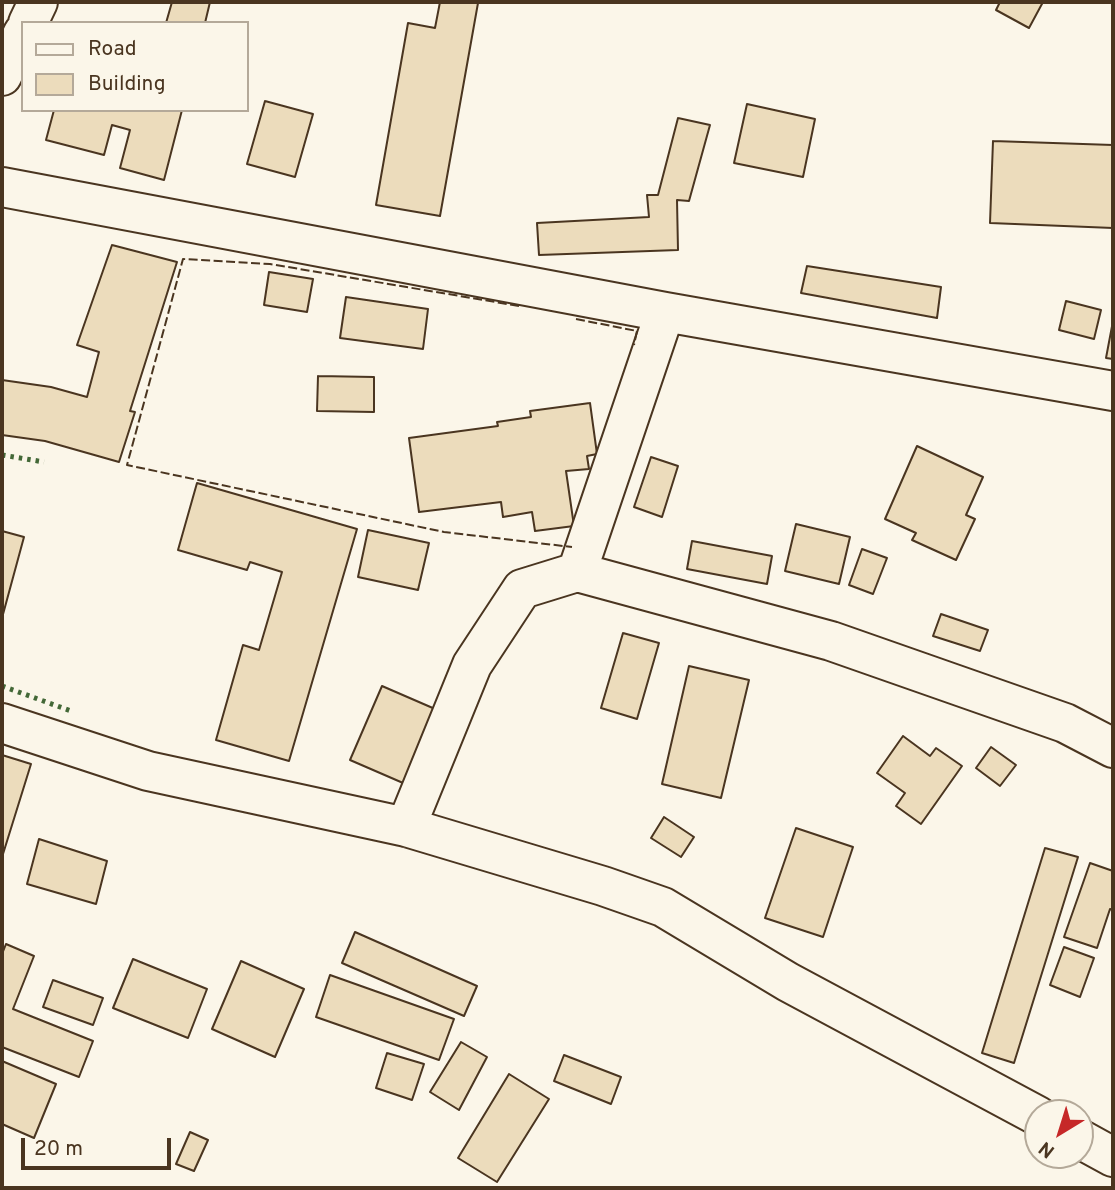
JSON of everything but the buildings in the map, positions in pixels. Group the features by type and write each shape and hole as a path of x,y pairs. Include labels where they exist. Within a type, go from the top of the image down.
{"street":[{"path":"29,21 38,2"},
{"path":"2,76 21,37"},
{"path":"2,187 665,312 1113,391"},
{"path":"577,572 665,312"},
{"path":"406,827 472,666 522,589 577,572 831,640 1065,723 1113,748"},
{"path":"2,723 148,771 406,827 663,906 788,982 1024,1108"},
{"path":"1094,1147 1113,1157"}],"hedge":[{"path":"2,455 44,462"},
{"path":"2,686 71,711"}],"fence":[{"path":"519,306 270,264 183,259 127,465 444,532 572,547"},
{"path":"576,319 637,331 634,345"}]}
